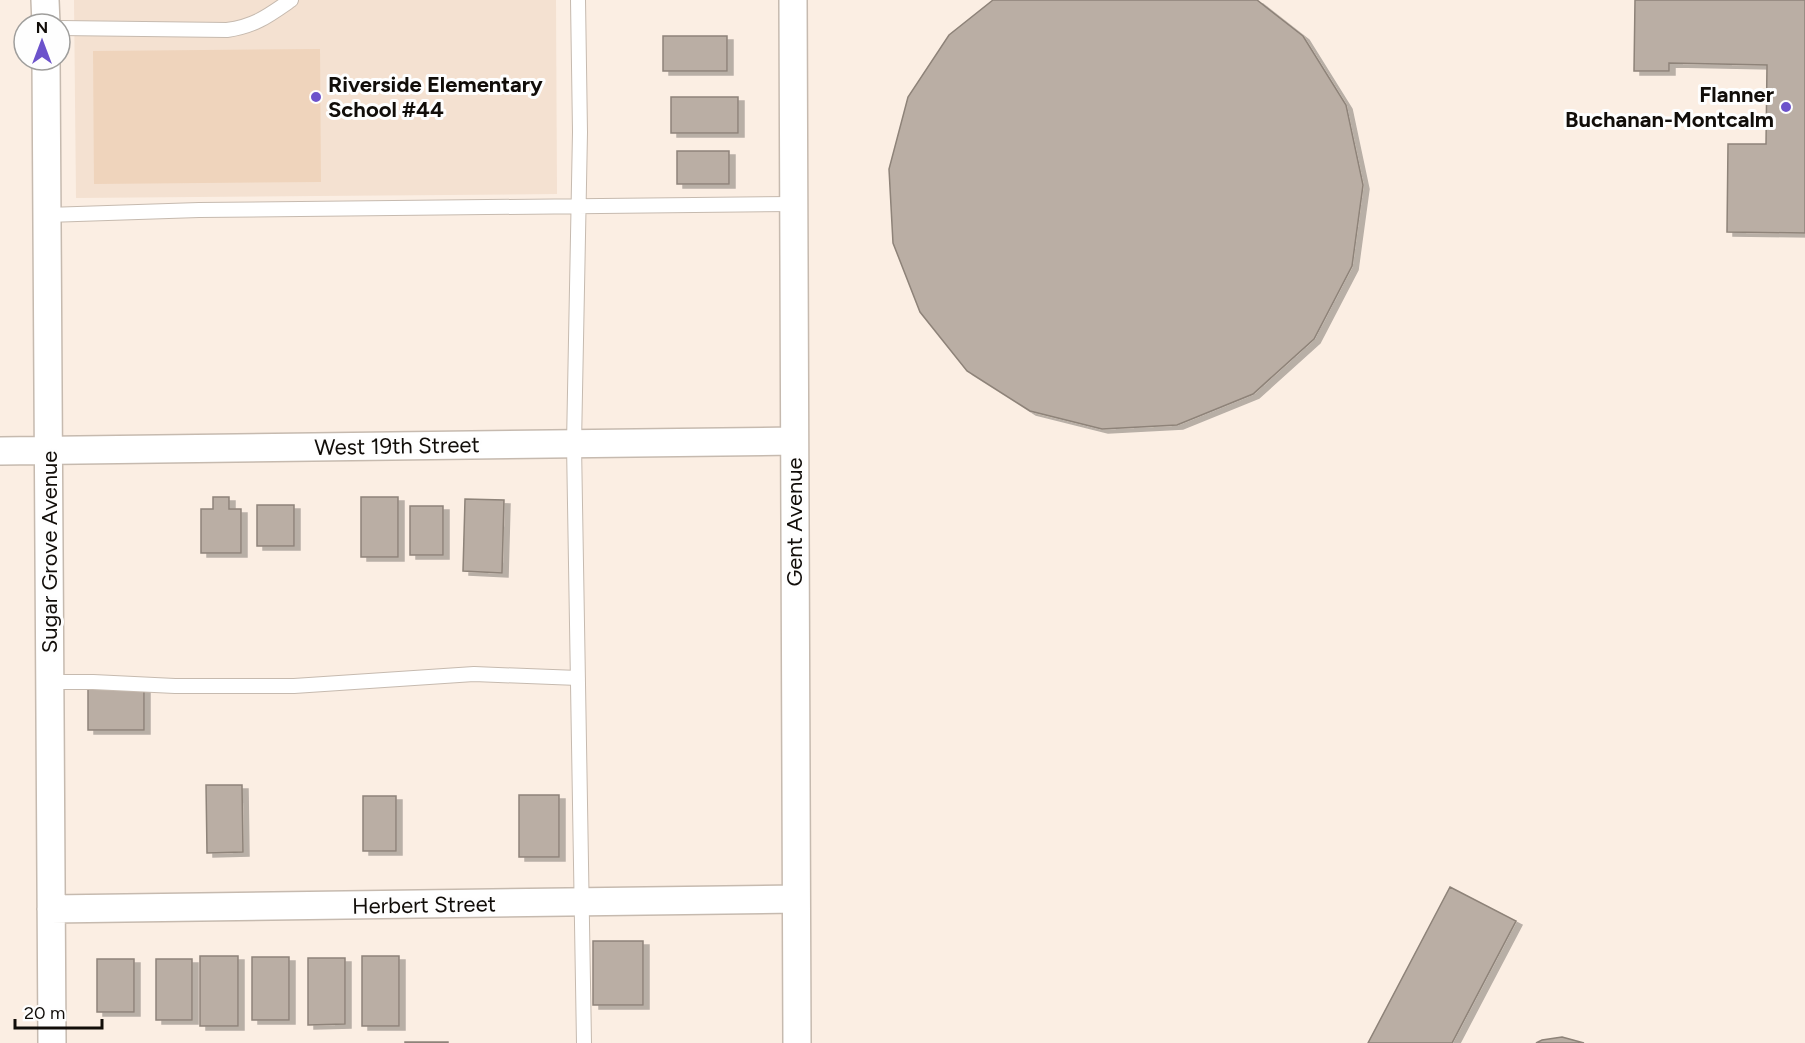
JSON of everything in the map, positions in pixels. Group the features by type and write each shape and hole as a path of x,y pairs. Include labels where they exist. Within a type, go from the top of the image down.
{"street":[{"name":"Gent Avenue","path":"793,0 797,1043"},
{"name":"Sugar Grove Avenue","path":"46,72 52,1043"},
{"name":"West 19th Street","path":"0,451 794,441"},
{"name":"Herbert Street","path":"51,909 796,899"}],"lane":[{"path":"72,28 235,29 260,22 291,0"},
{"path":"578,0 579,205 574,444 584,1043"},
{"path":"47,215 211,210 794,204"},
{"path":"49,682 175,686 294,686 474,674 578,678"}],"shaded area":[{"name":"Riverside Elementary School #44","path":"74,0 556,0 557,194 76,198"},
{"path":"320,49 321,182 94,184 93,51"}],"building":[{"path":"993,0 1257,0 1303,36 1346,105 1363,185 1352,266 1314,339 1253,394 1177,425 1102,429 1030,411 967,371 920,312 893,243 889,169 908,97 949,35"},
{"name":"Flanner Buchanan-Montcalm","path":"1635,0 1805,0 1805,233 1727,232 1728,144 1766,144 1767,65 1669,63 1669,71 1634,71"},
{"path":"663,36 727,36 727,71 663,71"},
{"path":"671,97 738,97 738,133 671,133"},
{"path":"677,151 729,151 729,184 677,184"},
{"path":"213,497 229,497 229,509 241,509 241,553 201,553 201,509 213,509"},
{"path":"361,497 398,497 398,557 361,557"},
{"path":"465,499 504,500 502,573 463,571"},
{"path":"257,505 294,505 294,546 257,546"},
{"path":"410,506 443,506 443,555 410,555"},
{"path":"88,688 144,688 144,730 88,730"},
{"path":"206,785 242,785 243,852 207,853"},
{"path":"519,795 559,795 559,857 519,857"},
{"path":"363,796 396,796 396,851 363,851"},
{"path":"1450,887 1516,921 1452,1043 1368,1043"},
{"path":"593,941 643,941 643,1005 593,1005"},
{"path":"200,956 238,956 238,1026 200,1026"},
{"path":"362,956 399,956 399,1026 362,1026"},
{"path":"252,957 289,957 289,1020 252,1020"},
{"path":"308,958 345,958 345,1024 308,1025"},
{"path":"97,959 134,959 134,1012 97,1012"},
{"path":"156,959 192,959 192,1020 156,1020"},
{"path":"1562,1037 1584,1043 1536,1043 1542,1040"},
{"path":"448,1042 448,1043 405,1043"}],"place":[{"name":"Riverside Elementary School #44","path":"316,97"},
{"name":"Flanner Buchanan-Montcalm","path":"1786,107"}]}
